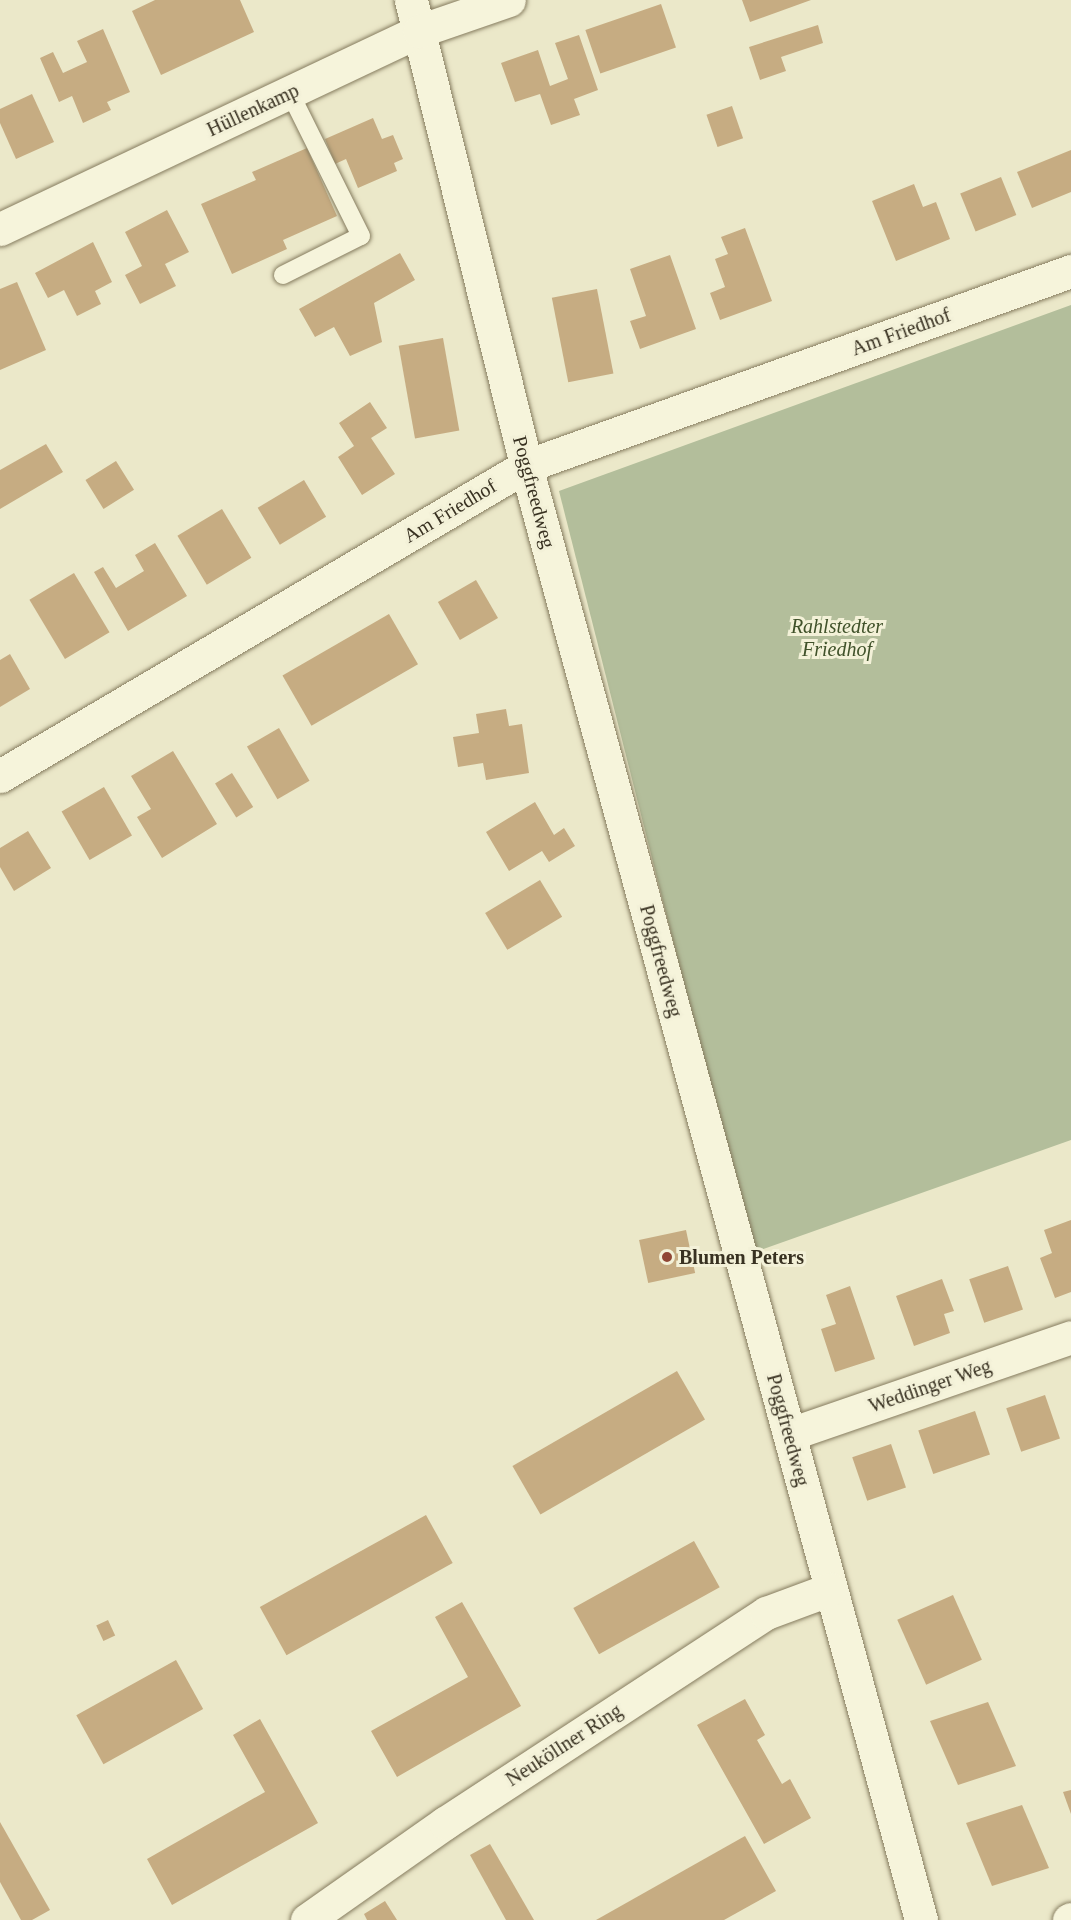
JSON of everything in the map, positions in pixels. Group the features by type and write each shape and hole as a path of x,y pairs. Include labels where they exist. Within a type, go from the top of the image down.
{"street":[{"name":"Poggfreedweg","path":"411,0 526,466 921,1920"},
{"name":"Hüllenkamp","path":"0,229 419,31 509,0"},
{"name":"Am Friedhof","path":"0,776 526,466 1071,271"},
{"name":"Weddinger Weg","path":"789,1434 1071,1337"},
{"name":"Neuköllner Ring","path":"307,1920 445,1822 766,1613 831,1589"}],"lane":[{"path":"283,275 361,236 290,93"}],"green space":[{"name":"Rahlstedter Friedhof","path":"1071,305 1071,1140 752,1253 559,491"}],"building":[{"path":"155,0 240,0 254,32 161,75 132,11"},
{"path":"742,0 811,0 750,22"},
{"path":"661,4 676,47 600,74 585,30"},
{"path":"818,25 823,43 781,57 786,71 760,80 749,47"},
{"path":"103,29 130,92 107,102 111,110 83,123 72,96 59,102 40,58 53,52 63,73 87,62 77,41"},
{"path":"579,35 598,90 574,99 580,115 551,125 540,94 515,102 501,63 538,50 550,86 568,79 555,43"},
{"path":"32,94 54,142 16,159 0,123 0,109"},
{"path":"732,106 743,138 718,147 706,115"},
{"path":"373,118 382,139 393,135 403,159 394,163 397,171 358,188 346,159 335,164 325,139"},
{"path":"307,148 337,216 283,240 287,249 232,274 201,204 256,180 252,172"},
{"path":"1071,150 1071,192 1032,208 1017,172"},
{"path":"1001,177 1016,215 976,231 960,193"},
{"path":"914,184 923,207 936,202 950,239 896,261 872,201"},
{"path":"167,210 189,252 165,264 176,286 140,304 125,275 142,266 125,232"},
{"path":"745,228 772,301 720,320 710,293 725,287 715,259 728,254 721,237"},
{"path":"93,242 112,282 95,291 101,304 77,316 64,290 48,298 35,273"},
{"path":"400,253 415,280 374,303 382,342 350,356 334,327 315,337 299,309"},
{"path":"670,255 696,329 640,349 630,321 646,316 630,269"},
{"path":"17,282 46,350 0,370 0,289"},
{"path":"597,289 613,373 568,382 552,298"},
{"path":"443,338 459,431 415,438 399,346"},
{"path":"370,402 387,428 371,438 395,474 362,495 338,457 354,446 339,423"},
{"path":"46,444 63,472 0,509 0,470"},
{"path":"116,461 134,490 103,509 85,480"},
{"path":"304,480 326,517 280,545 258,508"},
{"path":"222,509 251,558 207,585 177,536"},
{"path":"155,543 187,596 128,631 94,572 103,567 116,588 144,571 135,555"},
{"path":"74,573 110,632 65,659 29,600"},
{"path":"476,580 498,618 460,640 438,602"},
{"path":"389,614 418,664 311,726 282,676"},
{"path":"10,654 30,689 0,707 0,660"},
{"path":"506,709 509,726 522,724 529,773 486,780 483,763 458,767 453,737 479,733 476,714"},
{"path":"279,728 310,781 277,799 247,746"},
{"path":"173,751 217,824 162,858 137,817 151,809 131,776"},
{"path":"232,773 253,807 236,818 215,784"},
{"path":"104,787 132,835 90,860 62,812"},
{"path":"535,802 554,835 564,828 575,846 549,862 542,851 509,871 486,832"},
{"path":"28,831 51,868 14,891 0,867 0,848"},
{"path":"540,880 562,917 507,950 485,913"},
{"path":"1071,1220 1071,1292 1055,1298 1040,1258 1052,1253 1044,1230"},
{"name":"Blumen Peters","path":"686,1230 695,1273 648,1283 639,1240"},
{"path":"1008,1266 1023,1309 984,1323 969,1279"},
{"path":"942,1279 954,1311 944,1314 950,1333 914,1346 896,1296"},
{"path":"850,1286 875,1359 835,1372 821,1329 836,1324 826,1295"},
{"path":"677,1371 705,1419 540,1514 512,1466"},
{"path":"1045,1395 1060,1438 1021,1452 1006,1408"},
{"path":"975,1411 990,1454 933,1474 918,1431"},
{"path":"891,1444 906,1487 867,1501 852,1457"},
{"path":"426,1515 453,1563 286,1655 260,1607"},
{"path":"694,1541 720,1587 599,1654 573,1608"},
{"path":"953,1595 982,1660 926,1685 897,1620"},
{"path":"462,1602 521,1706 397,1777 371,1731 468,1677 435,1617"},
{"path":"108,1620 115,1635 103,1641 96,1625"},
{"path":"176,1660 203,1709 103,1764 76,1715"},
{"path":"745,1699 765,1735 757,1740 782,1784 790,1779 811,1818 764,1844 697,1725"},
{"path":"988,1702 1016,1766 958,1785 930,1721"},
{"path":"260,1719 318,1823 172,1905 147,1859 265,1792 233,1735"},
{"path":"1071,1790 1071,1814 1063,1792"},
{"path":"1022,1805 1049,1868 992,1886 966,1823"},
{"path":"0,1822 50,1910 32,1920 21,1920 0,1882"},
{"path":"745,1836 776,1891 724,1920 596,1920"},
{"path":"490,1844 534,1920 506,1920 470,1855"},
{"path":"385,1901 397,1920 367,1920 364,1914"}],"place":[{"name":"Blumen Peters","path":"667,1257"}]}
